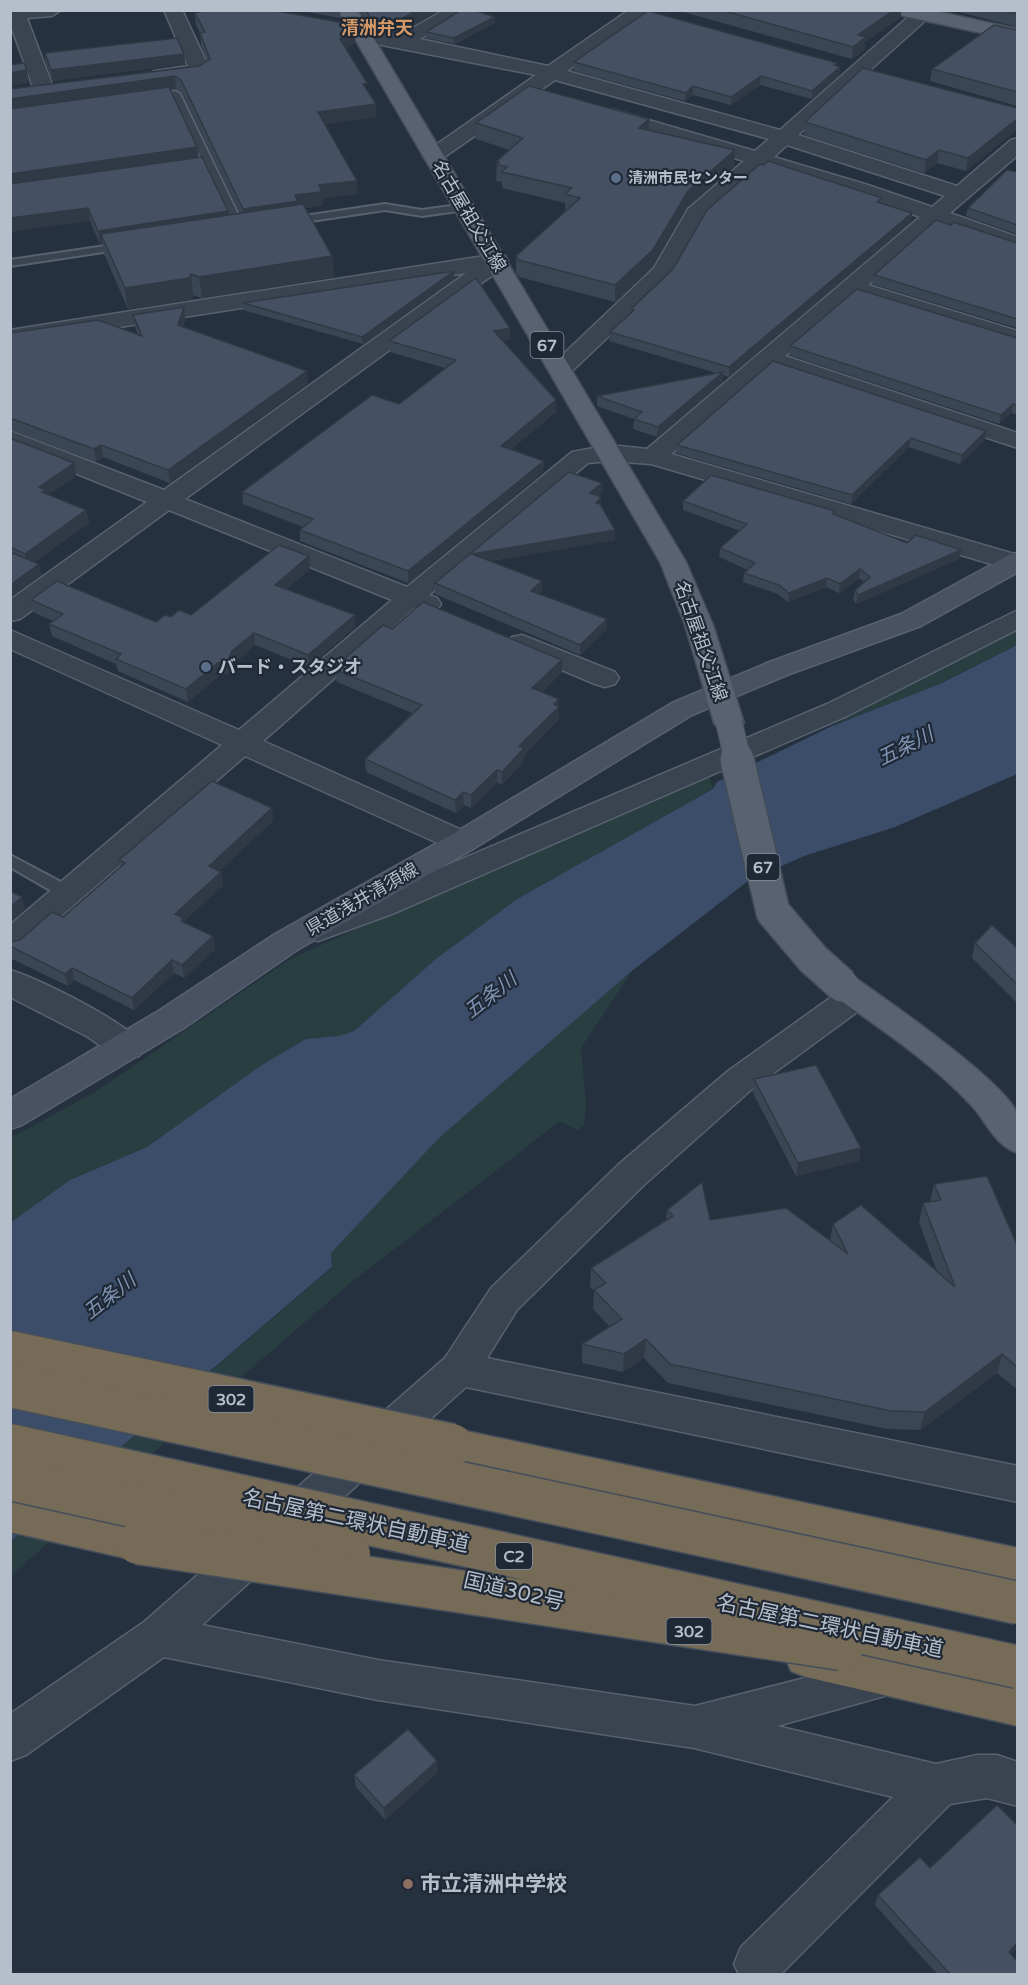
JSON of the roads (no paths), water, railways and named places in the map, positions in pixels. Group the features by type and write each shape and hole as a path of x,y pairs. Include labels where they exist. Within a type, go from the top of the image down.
{"highway":[{"name":"302","path":"10,1352 1017,1567"},
{"path":"10,1386 1017,1603"},
{"name":"名古屋第二環状自動車道","path":"10,1444 1017,1668"},
{"name":"国道302号","path":"10,1479 1017,1705"},
{"path":"10,1514 138,1543 1017,1676"}],"main road":[{"path":"903,10 1017,35"},
{"name":"名古屋祖父江線","path":"351,25 465,207 673,562 699,625 729,723 773,912 813,959 849,990 933,1050 983,1096 1017,1140"},
{"name":"県道浅井清須線","path":"10,1116 127,1047 286,942 462,842 682,709 777,669 910,620 1016,562"}],"street":[{"path":"44,90 14,14 52,10"},
{"path":"144,77 200,70 173,10"},
{"path":"404,41 458,10"},
{"path":"433,156 536,95 553,74 642,10 664,16"},
{"path":"561,369 663,272 696,214 783,135 925,13"},
{"path":"351,25 404,41 553,74 783,135 961,194"},
{"path":"837,64 882,76"},
{"path":"22,93 66,87"},
{"path":"583,108 759,158 937,215 1017,245"},
{"path":"653,457 1017,144"},
{"path":"10,337 497,261"},
{"path":"10,613 497,261"},
{"path":"852,287 1017,339"},
{"path":"769,358 1017,441"},
{"path":"10,438 454,615"},
{"path":"10,943 411,597 581,458 610,453 653,457 1016,562"},
{"path":"286,942 381,906 837,711 1017,618"},
{"path":"497,633 605,678"},
{"path":"10,638 462,842"},
{"path":"10,982 100,1028 127,1047"},
{"path":"10,1740 159,1636 459,1369 504,1299 631,1175 740,1080 849,990"},
{"path":"459,1369 1017,1484"},
{"path":"159,1636 378,1680 694,1727 936,1786"},
{"path":"694,1727 891,1676"},
{"path":"758,1964 936,1786 963,1777 984,1774 1017,1784"}],"lane":[{"path":"140,99 175,94 203,165 240,229"},
{"path":"284,222 385,207 422,213 465,207"},
{"path":"10,263 136,244"},
{"path":"10,860 68,893"}],"water":[{"name":"五条川","path":"1017,645 1017,774 895,827 804,856 748,881 633,970 440,1137 331,1253 332,1267 11,1541 10,1223 70,1180 147,1147 263,1064 306,1039 338,1036 354,1031 437,958 517,899 713,789 717,782 830,727 942,683"}],"place":[{"name":"清洲市民センター","path":"616,178"},
{"name":"バード・スタジオ","path":"206,667"},
{"name":"市立清洲中学校","path":"408,1884"}],"district":[{"name":"清洲弁天","path":"377,28"}]}
